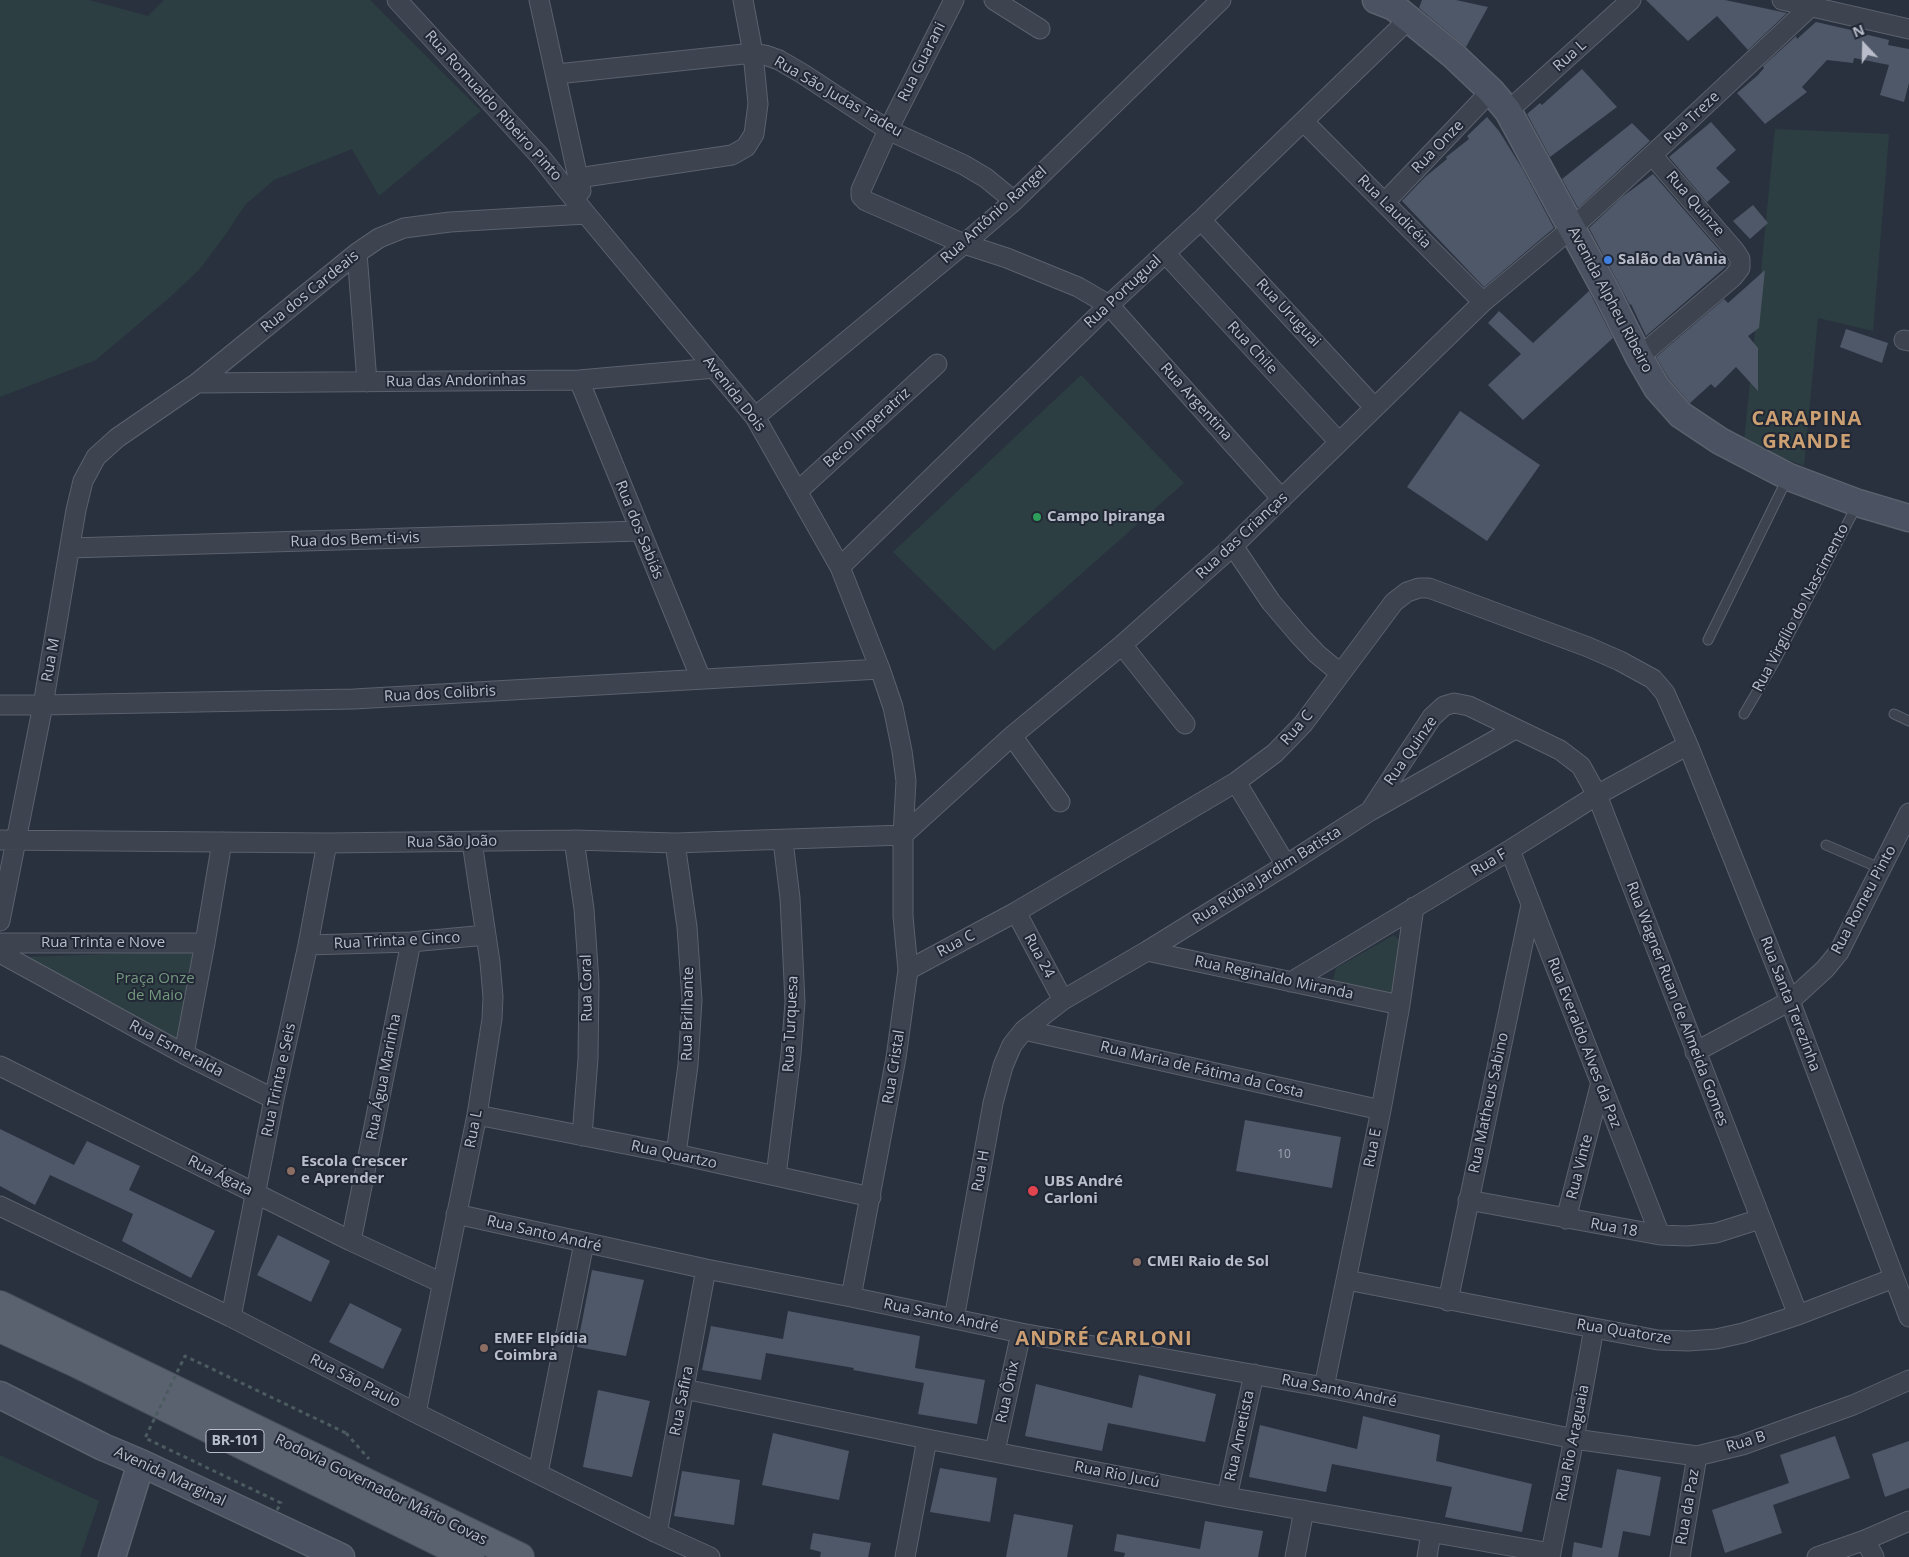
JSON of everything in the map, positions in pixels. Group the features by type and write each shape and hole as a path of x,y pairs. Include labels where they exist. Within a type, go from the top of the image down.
{"main road":[{"path":"0,1292 95,1350"},
{"name":"Rodovia Governador Mário Covas","path":"0,1306 95,1350 520,1557"},
{"name":"Rodovia Governador Mário Covas","path":"0,1328 78,1364 470,1557"}],"street":[{"name":"Rua Romualdo Ribeiro Pinto","path":"397,0 539,155 586,214"},
{"name":"Avenida Dois","path":"539,0 557,74 586,214 755,417 840,567 893,707 906,781 903,835"},
{"path":"578,178 732,155 746,147 754,134 758,104 754,52 743,0"},
{"name":"Rua Guarani","path":"866,180 888,130 954,0"},
{"path":"994,0 1040,29"},
{"name":"Rua Antônio Rangel","path":"755,417 1014,201 1222,0"},
{"name":"Rua L","path":"1508,111 1631,0"},
{"path":"1782,0 1811,3 1909,30"},
{"name":"Rua Treze","path":"1572,228 1652,155 1811,3"},
{"name":"Avenida Alpheu Ribeiro","path":"1394,7 1453,55 1492,91 1508,111 1639,357 1657,388 1681,415 1720,441 1788,476 1858,503 1909,518"},
{"name":"Rua Portugual","path":"840,567 1109,305 1304,122 1394,7"},
{"name":"Rua São Judas Tadeu","path":"557,74 754,52 778,60 803,74 888,130 964,165 986,178 1014,201"},
{"name":"Rua Onze","path":"1384,202 1492,91"},
{"name":"Rua Laudicéia","path":"1304,122 1483,302"},
{"name":"Rua Quinze","path":"1639,357 1733,277 1740,268 1740,260 1735,251 1652,155"},
{"name":"Rua Argentina","path":"866,180 861,190 861,196 866,201 964,244 1042,271 1078,287 1109,305 1282,499"},
{"name":"Rua dos Cardeais","path":"83,481 96,457 117,438 197,383 356,254 379,238 404,228 450,222 586,214"},
{"name":"Rua Uruguai","path":"1201,220 1374,407"},
{"name":"Rua das Crianças","path":"903,835 1012,736 1122,645 1233,546 1483,302 1572,228"},
{"name":"Rua Chile","path":"1164,253 1339,442"},
{"path":"356,254 367,382"},
{"name":"Beco Imperatriz","path":"798,491 937,364"},
{"name":"Rua das Andorinhas","path":"197,383 579,380 715,368"},
{"name":"Rua dos Sabiás","path":"579,380 701,679"},
{"name":"Rua M","path":"0,921 8,840 43,705 76,510 83,481"},
{"name":"Rua dos Bem-ti-vis","path":"70,548 640,531"},
{"path":"1233,546 1271,602 1298,635 1340,673"},
{"name":"Rua C","path":"908,970 1016,912 1236,782 1275,753 1304,724 1394,602 1407,592 1419,588 1429,588 1588,647 1620,661 1653,679 1665,693"},
{"path":"1122,645 1185,724"},
{"name":"Rua dos Colibris","path":"0,705 354,699 880,669"},
{"name":"Rua Santa Terezinha","path":"1665,693 1688,745 1790,1000 1909,1317"},
{"name":"Rua Quinze","path":"1370,811 1432,717 1444,706 1454,703 1469,706 1515,729"},
{"name":"Rua Wagner Ruan de Almeida Gomes","path":"1515,729 1560,750 1581,766 1597,795 1798,1315"},
{"name":"Rua Rúbia Jardim Batista","path":"1024,1030 1063,1000 1147,951 1370,811 1515,729"},
{"path":"1012,736 1060,802"},
{"name":"Rua F","path":"1291,982 1510,850 1597,795 1688,745"},
{"path":"1236,782 1286,865"},
{"name":"Rua Romeu Pinto","path":"1695,1052 1790,1000 1825,969 1839,952 1909,813"},
{"name":"Rua São João","path":"8,840 472,842 574,840 675,843 783,841 903,835"},
{"name":"Rua Cristal","path":"851,1297 896,1058 908,970 903,916 903,835"},
{"name":"Rua Coral","path":"574,840 584,909 589,982 588,1059 582,1136"},
{"name":"Rua Turquesa","path":"776,1176 791,1054 795,1002 790,898 783,841"},
{"path":"184,1054 222,842"},
{"name":"Rua Trinta e Seis","path":"231,1317 274,1099 308,944 326,842"},
{"name":"Rua L","path":"416,1413 477,1115 492,1020 493,997 490,962 472,842"},
{"name":"Rua Brilhante","path":"675,843 686,927 692,1000 688,1065 676,1154"},
{"name":"Rua Everaldo Alves da Paz","path":"1510,850 1600,1086 1660,1236"},
{"name":"Rua Matheus Sabino","path":"1448,1300 1531,905"},
{"name":"Rua E","path":"1324,1387 1381,1110 1400,1005 1414,907"},
{"name":"Rua 24","path":"1016,912 1063,1000"},
{"name":"Rua Trinta e Cinco","path":"308,944 411,942 486,936"},
{"name":"Rua Água Marinha","path":"351,1241 411,942"},
{"name":"Rua Trinta e Nove","path":"0,943 205,943"},
{"name":"Rua Reginaldo Miranda","path":"1147,951 1400,1005"},
{"name":"Rua Esmeralda","path":"0,953 184,1054 274,1099"},
{"name":"Rua Maria de Fátima da Costa","path":"1024,1030 1381,1110"},
{"name":"Rua H","path":"954,1319 993,1103 1003,1066 1012,1045 1024,1030"},
{"name":"Rua Ágata","path":"0,1066 351,1241 442,1284"},
{"name":"Rua Vinte","path":"1566,1219 1600,1086"},
{"name":"Rua Quartzo","path":"477,1115 676,1154 871,1197"},
{"name":"Rua 18","path":"1468,1200 1660,1236 1716,1233 1760,1219"},
{"name":"Rua São Paulo","path":"0,1206 231,1317 416,1413 657,1533 710,1557"},
{"name":"Rua Santo André","path":"456,1214 706,1269 1021,1333 1324,1387 1574,1439"},
{"path":"538,1473 584,1243"},
{"name":"Rua Safira","path":"657,1533 706,1269"},
{"name":"Rua Quatorze","path":"1347,1280 1658,1340 1688,1341 1716,1339 1743,1333 1798,1315 1894,1278"},
{"name":"Rua Rio Araguaia","path":"1550,1555 1594,1328"},
{"name":"Rua Ônix","path":"995,1451 1021,1333"},
{"name":"Rua Ametista","path":"1227,1497 1254,1374"},
{"name":"Rua B","path":"1574,1439 1697,1456 1742,1445 1853,1405 1909,1380"},
{"name":"Rua Rio Jucú","path":"684,1389 927,1439 1227,1497 1550,1555"},
{"name":"Avenida Marginal","path":"0,1395 96,1444 141,1462 341,1557"},
{"path":"909,1556 927,1439"},
{"name":"Rua da Paz","path":"1680,1557 1697,1456"},
{"path":"112,1557 141,1462"},
{"path":"1295,1557 1304,1510"},
{"path":"1817,1557 1865,1540 1909,1521"},
{"path":"1427,1557 1431,1533"},
{"path":"1865,1540 1874,1557"}],"lane":[{"path":"1708,640 1788,476"},
{"name":"Rua Virgílio do Nascimento","path":"1744,714 1775,661 1858,503"},
{"path":"1894,714 1909,721"},
{"path":"1826,845 1882,869"}],"path":[{"path":"277,1510 281,1503 145,1438 185,1356 346,1433"}],"green space":[{"path":"0,0 89,0 148,16 164,0 370,0 481,111 379,196 352,149 274,180 245,205 199,270 96,360 0,397"},
{"path":"1775,129 1889,134 1873,331 1818,318 1804,466 1744,442"},
{"name":"Campo Ipiranga","path":"1081,375 1184,483 994,651 893,552"},
{"path":"1394,935 1401,942 1393,997 1332,984 1336,968"},
{"name":"Praça Onze de Maio","path":"198,951 179,1041 23,957"},
{"path":"0,1455 99,1501 80,1557 0,1557"}],"building":[{"path":"1422,0 1456,0 1488,7 1466,47 1419,8"},
{"path":"1646,0 1725,0 1787,13 1748,50 1717,16 1688,41"},
{"path":"1816,22 1889,40 1888,45 1909,49 1909,83 1904,102 1880,95 1889,65 1854,58 1853,63 1827,60 1802,87 1807,92 1765,124 1737,93 1758,75 1764,68 1763,66 1796,36 1797,39"},
{"path":"1582,69 1617,107 1550,157 1527,114 1540,103 1542,105"},
{"path":"1487,117 1499,131 1522,168 1554,228 1484,287 1402,201 1425,177 1447,159 1446,157 1469,139 1467,136"},
{"path":"1711,122 1736,150 1716,168 1730,182 1707,202 1669,157"},
{"path":"1632,123 1650,141 1578,208 1562,179"},
{"path":"1653,174 1726,258 1729,264 1646,336 1631,304 1589,228 1622,197"},
{"path":"1753,205 1768,223 1750,239 1733,221"},
{"path":"1765,270 1759,328 1748,336 1758,348 1758,391 1736,367 1715,388 1711,384 1690,403 1669,379 1656,357 1724,299 1728,303"},
{"path":"1589,291 1613,338 1523,420 1488,385 1521,354 1488,323 1499,311 1533,343"},
{"path":"1846,329 1888,343 1882,363 1840,347"},
{"path":"1460,411 1540,465 1487,541 1407,487"},
{"path":"1245,1120 1341,1137 1332,1188 1236,1171"},
{"path":"0,1129 74,1165 87,1141 140,1166 129,1190 215,1231 191,1278 122,1241 133,1214 50,1175 35,1205 0,1186"},
{"path":"278,1235 330,1261 311,1302 257,1275"},
{"path":"592,1270 644,1280 626,1356 577,1347"},
{"path":"350,1303 402,1329 383,1369 329,1342"},
{"path":"788,1311 920,1336 915,1368 985,1380 977,1424 918,1414 924,1383 853,1370 854,1368 766,1353 761,1380 702,1370 711,1326 783,1339"},
{"path":"1139,1375 1216,1394 1205,1442 1108,1423 1102,1451 1025,1436 1036,1384 1132,1408"},
{"path":"598,1390 650,1401 632,1477 583,1467"},
{"path":"1363,1416 1440,1435 1436,1461 1532,1484 1522,1532 1445,1517 1452,1487 1332,1464 1326,1492 1249,1477 1260,1425 1357,1449"},
{"path":"773,1433 849,1451 839,1500 762,1485"},
{"path":"1835,1436 1850,1478 1773,1505 1782,1533 1725,1553 1712,1510 1789,1483 1780,1455"},
{"path":"1909,1441 1909,1488 1885,1497 1872,1454"},
{"path":"940,1468 997,1478 990,1522 930,1512"},
{"path":"1617,1469 1661,1477 1650,1536 1623,1531 1618,1557 1572,1557 1574,1542 1602,1548"},
{"path":"682,1471 740,1480 734,1525 674,1516"},
{"path":"1014,1514 1073,1525 1067,1557 1006,1557"},
{"path":"1205,1521 1263,1531 1258,1557 1124,1557 1125,1553 1114,1551 1117,1534 1200,1549"},
{"path":"813,1533 871,1543 868,1557 820,1557 821,1552 810,1549"}],"place":[{"name":"Salão da Vânia","path":"1608,260"},
{"name":"Campo Ipiranga","path":"1037,517"},
{"name":"Escola Crescer e Aprender","path":"291,1171"},
{"name":"UBS André Carloni","path":"1033,1191"},
{"name":"CMEI Raio de Sol","path":"1137,1262"},
{"name":"EMEF Elpídia Coimbra","path":"484,1348"}],"district":[{"name":"CARAPINA GRANDE","path":"1807,430"},
{"name":"ANDRÉ CARLONI","path":"1104,1339"}]}
